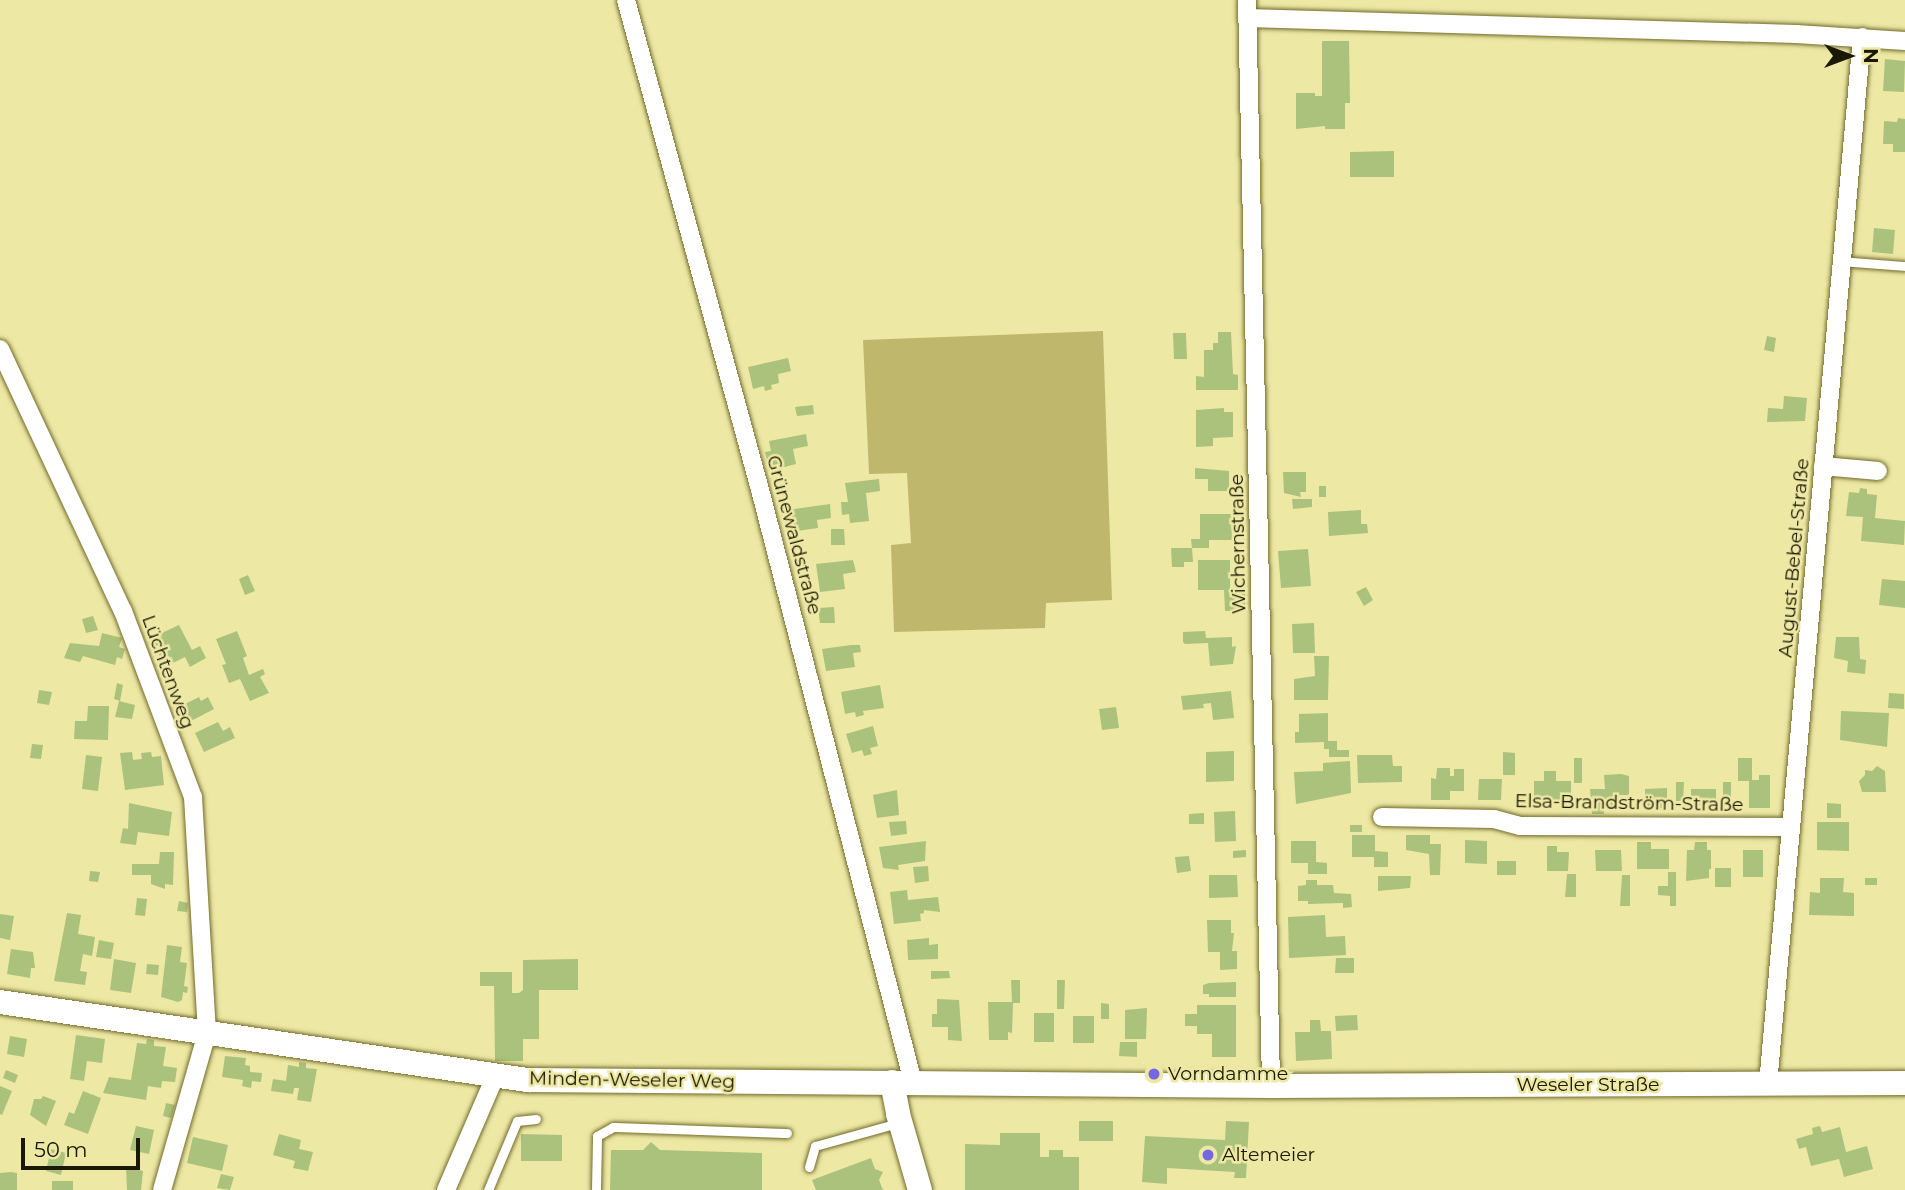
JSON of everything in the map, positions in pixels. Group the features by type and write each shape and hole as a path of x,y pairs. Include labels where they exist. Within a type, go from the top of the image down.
{"street":[{"name":"Grünewaldstraße","path":"626,0 758,482 902,1082"},
{"path":"1247,9 1905,41"},
{"name":"Wichernstraße","path":"1247,9 1270,1086"},
{"name":"August-Bebel-Straße","path":"1769,1084 1861,37"},
{"name":"Lüchtenweg","path":"0,349 123,611 193,797 207,1033 162,1190"},
{"path":"1823,466 1878,471"},
{"name":"Elsa-Brandström-Straße","path":"1382,817 1494,818 1520,826 1791,827"},
{"name":"Minden-Weseler Weg","path":"0,1002 495,1077 1270,1086"},
{"path":"446,1190 495,1077"},
{"path":"902,1082 900,1122 920,1190"},
{"name":"Weseler Straße","path":"1270,1086 1905,1083"}],"lane":[{"path":"1841,261 1905,266"},
{"path":"488,1190 517,1121 536,1119"},
{"path":"809,1167 815,1146 900,1122"},
{"path":"596,1190 597,1136 613,1127 787,1132"}],"shaded area":[{"path":"1103,331 1112,600 1046,603 1045,628 894,632 891,545 911,543 907,473 869,474 863,340"}],"building":[{"path":"1322,41 1349,41 1350,103 1345,103 1345,129 1325,129 1325,126 1296,129 1296,93 1315,93 1315,96 1322,96"},
{"path":"1885,59 1905,61 1904,92 1883,91"},
{"path":"1898,118 1905,119 1905,152 1893,152 1893,144 1883,144 1884,121 1897,122"},
{"path":"1394,151 1394,177 1350,177 1350,152"},
{"path":"1874,228 1895,230 1893,254 1872,252"},
{"path":"1218,332 1231,332 1233,374 1238,375 1238,390 1196,390 1196,376 1204,377 1204,350 1213,350 1213,343 1218,343"},
{"path":"1173,333 1186,333 1187,359 1174,359"},
{"path":"1767,336 1776,338 1774,352 1764,350"},
{"path":"788,358 791,371 778,374 779,383 771,385 772,389 765,391 764,386 753,389 748,367"},
{"path":"1784,396 1807,398 1805,421 1767,422 1768,408 1783,409"},
{"path":"813,405 814,414 797,416 795,407"},
{"path":"1224,408 1224,412 1233,412 1233,437 1213,438 1213,446 1196,447 1196,410"},
{"path":"806,434 808,446 793,449 796,464 773,470 772,460 767,460 765,452 771,451 769,441"},
{"path":"1195,468 1229,471 1229,491 1208,491 1208,479 1195,479"},
{"path":"1283,472 1306,472 1306,492 1300,492 1301,497 1284,493"},
{"path":"879,479 880,491 866,493 869,521 850,523 849,514 842,515 841,502 848,502 845,483"},
{"path":"1319,486 1326,486 1326,497 1319,497"},
{"path":"1860,488 1867,489 1867,494 1877,495 1875,518 1905,521 1904,545 1861,541 1863,517 1846,516 1849,492 1859,493"},
{"path":"1292,499 1312,499 1312,507 1293,509"},
{"path":"830,504 831,518 817,520 818,528 790,532 787,510"},
{"path":"1361,510 1361,524 1367,524 1368,533 1329,536 1328,512"},
{"path":"1200,514 1231,514 1232,540 1209,540 1209,548 1192,548 1191,539 1200,539"},
{"path":"831,529 844,529 845,545 831,545"},
{"path":"1171,548 1192,548 1193,562 1184,562 1184,567 1172,567"},
{"path":"1308,549 1311,586 1281,588 1278,551"},
{"path":"853,560 856,572 843,574 845,589 820,592 816,564"},
{"path":"1198,560 1230,560 1230,590 1245,590 1245,611 1225,611 1224,590 1198,590"},
{"path":"248,575 255,591 245,595 239,579"},
{"path":"1882,579 1905,581 1905,608 1879,605"},
{"path":"1366,587 1373,600 1364,606 1356,592"},
{"path":"834,607 835,623 820,623 818,608"},
{"path":"93,616 98,630 86,633 82,619"},
{"path":"1314,623 1315,653 1293,653 1292,624"},
{"path":"179,625 192,650 200,646 206,658 190,667 185,657 165,667 151,638"},
{"path":"237,631 247,656 243,658 249,675 263,669 265,674 260,677 269,693 250,701 240,679 229,683 222,665 226,664 216,639"},
{"path":"1205,631 1206,638 1232,637 1232,647 1236,646 1233,664 1210,666 1208,643 1183,642 1183,632"},
{"path":"102,633 122,638 119,647 125,649 122,659 117,657 115,665 83,656 80,662 64,658 70,643 99,646"},
{"path":"1836,637 1859,637 1860,659 1866,660 1865,674 1847,672 1848,661 1834,658"},
{"path":"860,645 861,652 853,653 855,667 826,671 822,649"},
{"path":"1314,656 1329,656 1328,700 1294,700 1294,679 1315,676"},
{"path":"117,683 123,685 120,701 114,699"},
{"path":"880,685 884,708 863,711 864,715 856,717 855,712 845,714 841,692"},
{"path":"39,690 52,692 49,705 37,703"},
{"path":"1231,691 1234,718 1213,720 1211,703 1203,704 1204,708 1183,710 1181,696"},
{"path":"1889,693 1904,694 1904,709 1888,708"},
{"path":"199,697 201,701 208,697 214,709 187,723 179,707"},
{"path":"119,701 135,705 132,719 115,717"},
{"path":"88,706 109,706 108,740 74,739 75,721 87,721"},
{"path":"1116,707 1119,728 1102,730 1099,709"},
{"path":"1841,711 1889,713 1887,747 1840,740"},
{"path":"1328,713 1328,741 1337,741 1337,750 1349,750 1349,757 1329,757 1329,749 1324,749 1324,742 1295,743 1295,732 1299,732 1299,714"},
{"path":"218,722 223,731 230,727 235,738 204,752 195,733"},
{"path":"873,726 878,746 870,748 872,754 864,756 862,750 852,753 846,734"},
{"path":"32,744 43,745 41,759 30,758"},
{"path":"1234,751 1234,781 1206,782 1206,752"},
{"path":"132,752 133,760 142,759 141,753 151,752 152,757 161,756 164,785 125,790 120,753"},
{"path":"1503,752 1515,753 1515,775 1503,775"},
{"path":"86,755 102,757 98,791 82,789"},
{"path":"1357,755 1392,755 1393,766 1402,766 1402,782 1358,783"},
{"path":"1574,758 1582,758 1582,783 1574,783"},
{"path":"1738,758 1752,758 1752,780 1759,780 1759,775 1770,775 1770,808 1749,808 1749,781 1738,781"},
{"path":"1350,761 1351,793 1296,804 1294,772 1323,771 1323,763"},
{"path":"1877,766 1885,771 1886,792 1862,792 1859,781 1865,775 1865,770 1872,771"},
{"path":"1437,768 1450,768 1450,776 1454,776 1454,769 1464,769 1464,791 1450,791 1450,800 1431,800 1431,778 1436,779"},
{"path":"1544,771 1556,771 1556,781 1571,781 1571,802 1534,801 1534,781 1544,781"},
{"path":"1604,775 1629,776 1629,795 1615,795 1615,808 1604,808 1604,814 1592,814 1590,789 1605,789"},
{"path":"1479,779 1502,779 1501,800 1478,800"},
{"path":"1676,782 1684,782 1683,801 1676,801"},
{"path":"1723,782 1731,782 1731,799 1723,799"},
{"path":"1667,788 1667,808 1645,808 1645,789"},
{"path":"1691,789 1716,789 1716,807 1691,807"},
{"path":"897,790 899,815 877,818 873,795"},
{"path":"129,803 172,812 169,836 138,832 136,845 120,843 123,828 128,829"},
{"path":"1827,803 1841,804 1841,818 1827,818"},
{"path":"1235,811 1236,841 1215,842 1214,812"},
{"path":"1204,813 1204,824 1189,824 1189,814"},
{"path":"906,821 907,834 891,836 889,822"},
{"path":"1817,822 1849,822 1849,851 1817,850"},
{"path":"1350,825 1362,825 1362,832 1350,832"},
{"path":"1352,835 1375,835 1375,851 1388,852 1388,867 1374,867 1374,857 1352,857"},
{"path":"1406,835 1430,835 1430,844 1441,844 1440,875 1430,875 1429,854 1406,850"},
{"path":"1465,840 1487,841 1487,864 1465,863"},
{"path":"926,841 925,861 898,865 899,870 883,868 879,847"},
{"path":"1291,841 1316,841 1316,862 1327,863 1327,874 1308,874 1308,863 1291,863"},
{"path":"1637,842 1651,842 1651,849 1669,849 1669,869 1637,869"},
{"path":"1695,842 1707,842 1707,850 1711,850 1709,878 1686,881 1687,850 1694,850"},
{"path":"1547,846 1557,846 1557,852 1569,852 1568,871 1547,871"},
{"path":"1246,850 1246,857 1233,858 1233,851"},
{"path":"1595,850 1621,850 1622,871 1596,871"},
{"path":"1743,850 1763,850 1763,877 1743,877"},
{"path":"160,852 174,852 173,885 165,884 165,889 151,884 151,875 132,875 132,864 159,864"},
{"path":"1189,856 1191,871 1177,873 1175,857"},
{"path":"1497,861 1516,861 1516,875 1497,875"},
{"path":"928,866 929,881 915,883 913,867"},
{"path":"1715,868 1731,868 1731,887 1715,887"},
{"path":"90,871 100,872 98,882 89,881"},
{"path":"1668,872 1676,872 1676,906 1670,906 1670,896 1658,895 1658,886 1668,886"},
{"path":"1567,874 1576,874 1576,897 1565,897"},
{"path":"1209,875 1237,875 1238,897 1209,898"},
{"path":"1622,875 1630,875 1630,906 1620,906"},
{"path":"1378,876 1411,876 1410,888 1378,891"},
{"path":"1820,878 1844,878 1843,892 1854,893 1854,916 1809,915 1810,892 1820,893"},
{"path":"1865,878 1877,878 1877,885 1865,885"},
{"path":"1306,880 1317,880 1317,885 1333,885 1334,893 1351,894 1352,907 1343,908 1343,903 1308,904 1308,901 1298,901 1298,886 1306,885"},
{"path":"907,890 908,900 938,897 940,912 924,910 924,913 920,914 921,921 894,924 890,892"},
{"path":"137,898 147,899 145,916 135,915"},
{"path":"179,901 188,903 187,912 177,911"},
{"path":"67,913 81,915 78,934 95,937 92,956 83,954 80,971 87,972 85,985 54,981"},
{"path":"0,914 14,916 10,940 0,938"},
{"path":"1325,915 1326,937 1345,936 1346,955 1289,958 1288,917"},
{"path":"1207,920 1231,920 1231,933 1234,933 1232,951 1237,951 1237,969 1220,970 1220,952 1208,952"},
{"path":"929,938 929,945 938,944 938,959 908,960 907,940"},
{"path":"99,940 114,943 111,959 96,957"},
{"path":"167,945 182,947 180,962 187,963 184,986 188,987 187,993 183,992 182,1000 178,1002 161,997"},
{"path":"11,949 33,952 35,968 31,968 30,978 7,974"},
{"path":"1336,958 1354,958 1354,973 1335,973"},
{"path":"114,959 136,963 131,993 110,990"},
{"path":"578,959 578,990 539,990 539,1039 523,1039 523,1061 495,1061 494,986 480,986 480,972 512,972 512,993 519,993 523,990 523,960"},
{"path":"147,964 159,965 158,975 146,974"},
{"path":"931,971 949,971 950,978 931,979"},
{"path":"1011,980 1020,980 1020,1003 1013,1003 1012,1033 1008,1032 1008,1040 989,1040 988,1002 1012,1002"},
{"path":"1057,980 1065,980 1064,1009 1057,1009"},
{"path":"1236,982 1236,997 1209,997 1209,994 1203,994 1203,985"},
{"path":"937,999 959,1000 962,1041 948,1040 948,1027 932,1027 932,1014 937,1014"},
{"path":"1101,1003 1109,1004 1109,1019 1101,1019"},
{"path":"1197,1005 1236,1005 1236,1057 1212,1057 1212,1034 1197,1034 1197,1026 1185,1026 1185,1014 1197,1014"},
{"path":"1147,1008 1146,1039 1125,1039 1125,1010"},
{"path":"1034,1013 1054,1013 1054,1042 1034,1042"},
{"path":"1357,1015 1358,1030 1336,1031 1335,1016"},
{"path":"1073,1016 1094,1016 1094,1043 1073,1043"},
{"path":"1310,1020 1320,1020 1321,1031 1331,1031 1332,1059 1296,1061 1295,1032 1310,1032"},
{"path":"76,1035 105,1039 102,1063 87,1061 84,1081 70,1079"},
{"path":"10,1036 27,1039 24,1057 7,1054"},
{"path":"147,1039 154,1040 154,1046 166,1047 163,1066 177,1068 175,1082 162,1081 161,1088 148,1086 146,1100 103,1093 109,1077 131,1080 137,1043 146,1044"},
{"path":"1120,1042 1137,1042 1137,1057 1119,1056"},
{"path":"225,1056 246,1058 245,1065 250,1066 250,1072 262,1073 261,1082 252,1081 251,1088 242,1086 243,1080 222,1077"},
{"path":"299,1062 306,1063 306,1068 317,1069 311,1102 297,1100 299,1088 294,1088 293,1094 271,1091 273,1079 286,1081 288,1065 299,1067"},
{"path":"6,1070 18,1075 15,1083 3,1078"},
{"path":"0,1086 12,1091 2,1115 0,1114"},
{"path":"83,1091 101,1098 88,1134 64,1125 69,1112 74,1114"},
{"path":"43,1096 56,1101 46,1126 30,1115 34,1099 41,1099"},
{"path":"166,1103 175,1105 171,1118 163,1116"},
{"path":"1079,1121 1113,1121 1113,1141 1079,1141"},
{"name":"Altemeier","path":"1226,1121 1249,1122 1246,1178 1234,1178 1235,1172 1167,1168 1167,1184 1142,1182 1145,1136 1225,1140"},
{"path":"136,1126 154,1130 149,1154 130,1150"},
{"path":"1820,1126 1822,1132 1840,1127 1846,1152 1867,1146 1873,1169 1844,1177 1839,1159 1811,1166 1806,1147 1799,1149 1796,1139 1813,1134 1812,1128"},
{"path":"1000,1133 1040,1133 1040,1157 1049,1157 1049,1150 1063,1150 1063,1157 1079,1157 1079,1190 965,1190 965,1144 1000,1145"},
{"path":"279,1134 301,1140 299,1149 313,1152 308,1171 293,1168 295,1161 273,1155"},
{"path":"521,1134 562,1135 562,1161 521,1161"},
{"path":"193,1137 228,1145 222,1171 187,1163"},
{"path":"651,1142 660,1150 762,1153 762,1190 610,1190 611,1150 643,1150"},
{"path":"51,1149 66,1153 61,1175 46,1171"},
{"path":"871,1158 875,1169 883,1172 879,1180 883,1190 816,1190 812,1180"},
{"path":"126,1167 143,1171 141,1190 127,1190"},
{"path":"0,1173 17,1173 17,1190 0,1190"},
{"path":"221,1174 234,1177 230,1190 217,1188"},
{"path":"52,1181 73,1181 73,1190 52,1190"}],"place":[{"name":"Vorndamme","path":"1154,1074"},
{"name":"Altemeier","path":"1208,1155"}]}
